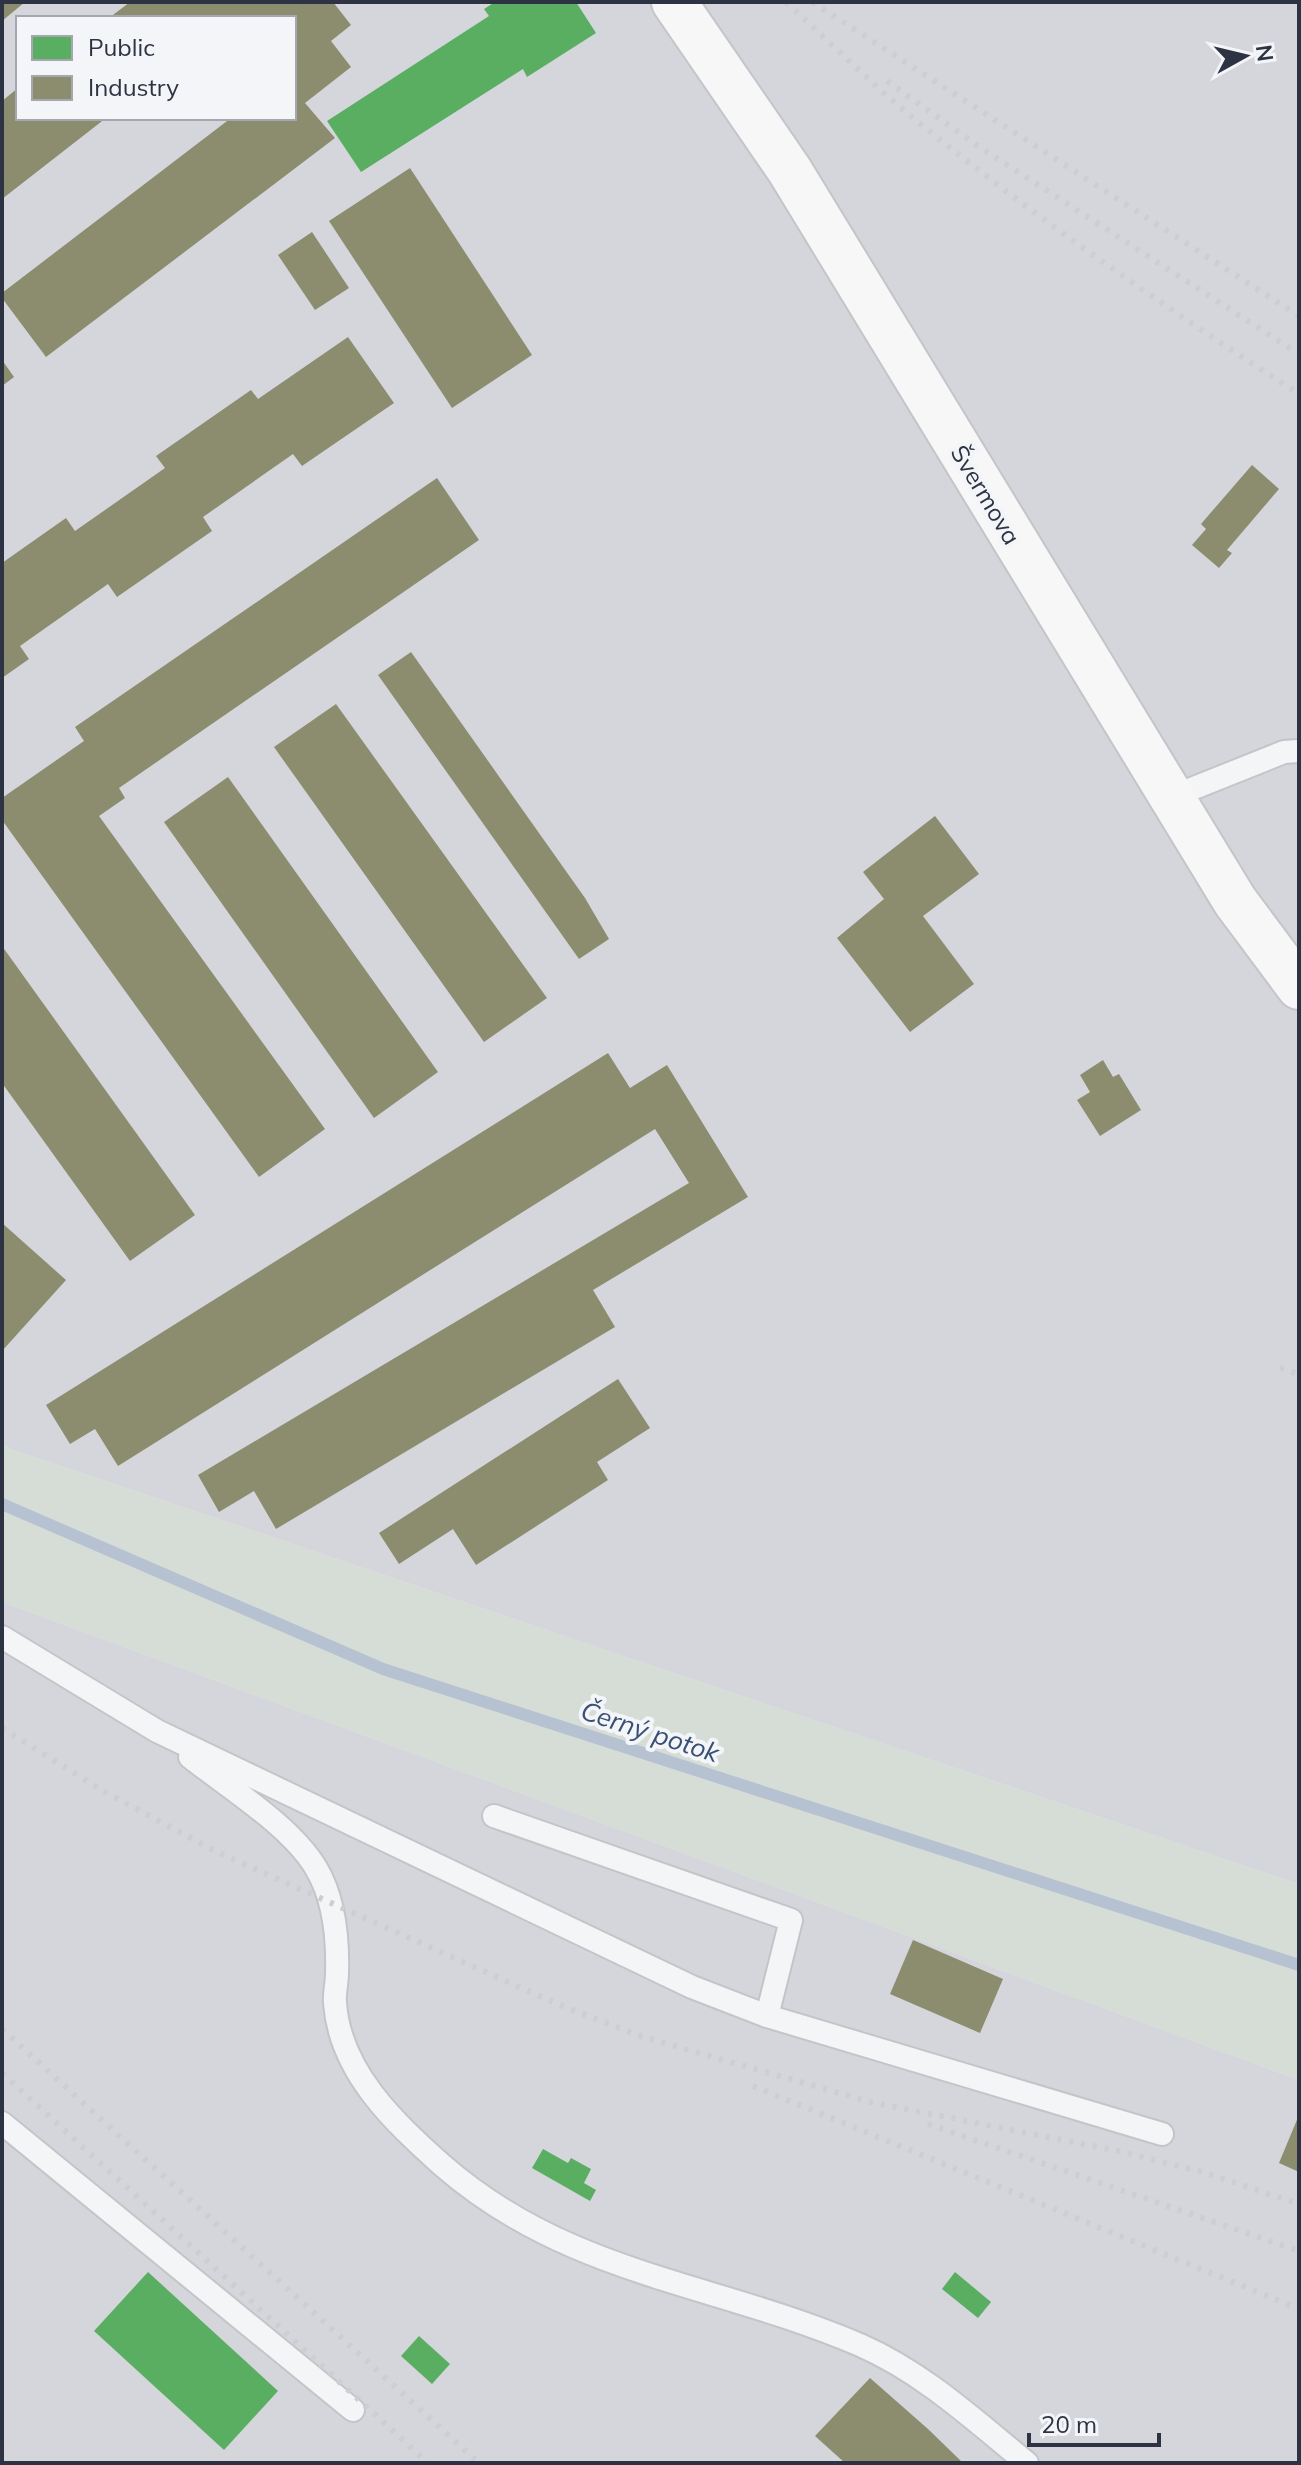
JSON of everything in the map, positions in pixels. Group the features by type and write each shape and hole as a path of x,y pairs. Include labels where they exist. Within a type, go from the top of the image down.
{"street":[{"name":"Švermova","path":"674,2 790,171 1169,798 1235,901 1299,987"}],"lane":[{"path":"1169,798 1284,752 1299,751"},
{"path":"2,1637 157,1731 692,1987 767,2016 1162,2134"},
{"path":"157,1731 275,1825 315,1867 331,1905 337,1973 334,2002 342,2039 353,2066 376,2099 443,2165 479,2195 559,2243 600,2260 813,2328 882,2356 931,2385 1027,2463"},
{"path":"494,1816 791,1920 767,2016"},
{"path":"2,2123 353,2410"}],"shaded area":[{"path":"2,2 1299,2 1299,1884 2,1446"},
{"path":"2,1446 1299,1884 1299,2080 2,1602"},
{"path":"2,1602 1299,2080 1299,2463 2,2463"}],"building: Public":[{"path":"495,2 576,2 596,33 527,77 523,69 361,172 327,121 489,16 484,9"},
{"path":"543,2149 568,2163 571,2158 591,2169 584,2183 596,2190 590,2201 532,2168"},
{"path":"148,2272 278,2391 224,2450 94,2331"},
{"path":"955,2272 991,2302 978,2318 942,2289"},
{"path":"419,2336 450,2364 432,2384 401,2356"}],"building: Industry":[{"path":"2,2 25,2 2,21"},
{"path":"130,2 333,2 351,25 331,41 351,67 305,103 335,138 46,357 2,298 2,293 228,120 296,120 296,16 112,16"},
{"path":"16,90 16,120 103,120 2,199 2,101"},
{"path":"410,168 532,355 452,408 329,221"},
{"path":"312,232 349,288 315,310 278,255"},
{"path":"348,337 394,403 302,466 293,454 203,517 212,531 117,597 108,584 20,646 29,659 2,678 2,563 66,518 75,531 165,468 156,456 251,390 258,399"},
{"path":"2,360 14,377 2,386"},
{"path":"1252,465 1279,489 1227,550 1232,553 1219,568 1192,545 1206,529 1201,524"},
{"path":"437,478 479,540 119,788 125,798 99,816 325,1129 259,1177 2,820 2,798 84,741 75,727"},
{"path":"411,652 585,898 609,939 579,959 378,675"},
{"path":"336,704 547,998 484,1042 274,747"},
{"path":"228,777 438,1072 374,1118 164,822"},
{"path":"935,816 979,874 923,916 974,984 910,1032 837,938 884,899 863,872"},
{"path":"2,946 195,1215 130,1261 2,1083"},
{"path":"608,1053 630,1088 667,1065 748,1197 593,1290 615,1327 276,1529 254,1491 219,1512 198,1475 689,1183 655,1129 118,1466 95,1429 70,1444 46,1405"},
{"path":"1103,1060 1113,1077 1119,1074 1141,1110 1100,1136 1077,1100 1090,1092 1080,1075"},
{"path":"2,1223 66,1280 2,1351"},
{"path":"618,1379 650,1428 597,1462 608,1480 476,1565 453,1529 399,1564 379,1533"},
{"path":"913,1940 1003,1979 980,2033 890,1994"},
{"path":"1299,2115 1299,2172 1279,2163"},
{"path":"870,2378 963,2463 845,2463 815,2436"}],"waterway":[{"name":"Černý potok","path":"2,1504 383,1669 1299,1965"}],"railway":[{"path":"786,2 896,103 1006,191 1151,295 1299,394"},
{"path":"812,2 1299,316"},
{"path":"887,81 975,144 1299,354"},
{"path":"1280,1368 1299,1374"},
{"path":"2,1728 103,1791 217,1852 555,2003 640,2036 870,2102 1123,2152 1202,2172 1299,2204"},
{"path":"2,2029 479,2463"},
{"path":"2,2073 428,2463"},
{"path":"753,2086 1299,2309"},
{"path":"928,2124 1299,2251"}]}
